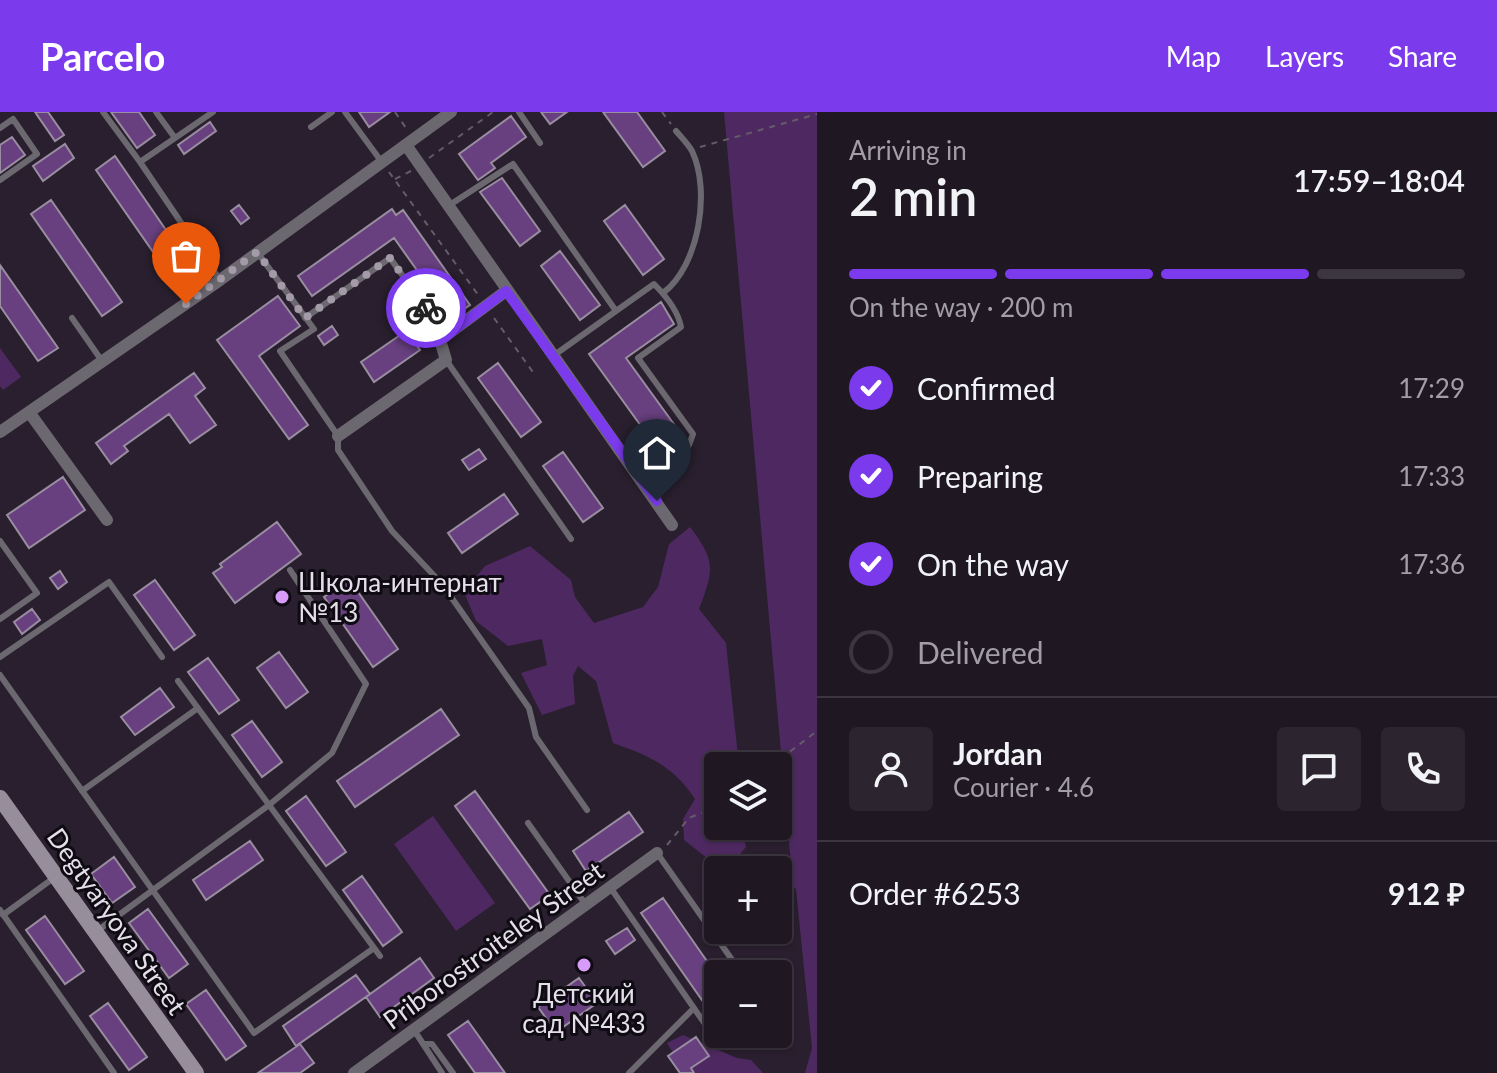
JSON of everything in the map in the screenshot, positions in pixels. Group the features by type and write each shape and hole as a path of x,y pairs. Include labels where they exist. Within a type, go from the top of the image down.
{"street":[{"path":"0,432 220,280 451,112"},
{"path":"410,142 420,165 506,291 641,477 672,525"},
{"path":"338,436 446,360 440,340 506,291"},
{"path":"29,412 107,520"},
{"name":"Degtyaryova Street","path":"0,798 196,1073"},
{"name":"Priborostroiteley Street","path":"354,1073 657,853"}],"lane":[{"path":"103,112 220,280"},
{"path":"156,112 175,138"},
{"path":"140,162 213,112"},
{"path":"311,127 332,112"},
{"path":"345,112 381,161"},
{"path":"519,112 540,143"},
{"path":"0,128 13,119 37,154 0,180"},
{"path":"663,293 670,288 697,244 698,186 692,151 676,131"},
{"path":"448,206 513,164 616,311"},
{"path":"257,252 314,329 280,351 338,436 338,450 392,531 442,584 521,696 529,708 536,737 587,810"},
{"path":"305,318 390,258 446,336"},
{"path":"553,356 654,284 663,293 679,316 681,327 638,358 693,434 689,445 641,477"},
{"path":"72,318 103,361"},
{"path":"446,360 571,539"},
{"path":"0,541 37,593 0,619"},
{"path":"96,932 269,805 332,753 366,684 290,570"},
{"path":"0,657 109,582 162,657"},
{"path":"0,675 254,1033 374,948"},
{"path":"178,681 380,956"},
{"path":"82,791 198,708"},
{"path":"528,823 586,905"},
{"path":"657,853 732,960"},
{"path":"56,876 2,912 114,1073"},
{"path":"610,887 704,1022"},
{"path":"629,1073 694,1008"},
{"path":"414,1030 442,1073"},
{"path":"423,1044 432,1044 453,1073"}],"path":[{"path":"395,112 410,142"},
{"path":"395,179 420,165 493,112"},
{"path":"662,112 676,131"},
{"path":"692,151 714,141 817,114"},
{"path":"381,161 535,375"},
{"path":"789,752 817,731"},
{"path":"657,853 689,818 704,812"}],"shaded area":[{"path":"724,112 817,112 817,1073 805,1073 812,1048 789,840 792,840 792,752 781,752"},
{"path":"0,348 21,377 3,390 0,386"},
{"path":"690,527 704,549 710,566 708,585 699,609 726,643 738,752 704,752 704,840 745,840 746,847 738,856 704,856 684,840 683,819 695,799 669,770 613,743 596,681 578,666 573,676 575,704 542,715 521,673 547,665 542,639 508,646 476,621 464,592 485,566 530,546 571,580 575,597 594,623 643,607 658,587 669,544"},
{"path":"433,816 495,903 456,931 394,844"},
{"path":"683,1035 704,1044 704,1048 751,1060 763,1073 685,1073 667,1043"}],"building":[{"path":"35,112 48,112 64,135 55,141"},
{"path":"111,112 139,112 155,135 137,148"},
{"path":"359,112 390,112 369,127"},
{"path":"541,112 567,112 550,124"},
{"path":"603,112 637,112 665,151 643,167"},
{"path":"511,116 526,137 491,163 495,168 478,180 459,154"},
{"path":"210,122 216,131 184,154 178,145"},
{"path":"12,137 25,155 0,173 0,145"},
{"path":"65,144 74,158 43,181 33,166"},
{"path":"115,156 186,259 167,272 96,170"},
{"path":"502,178 540,231 520,246 480,192"},
{"path":"51,200 122,302 102,316 31,214"},
{"path":"239,205 249,218 241,224 231,211"},
{"path":"625,205 664,259 643,275 604,221"},
{"path":"392,209 396,215 403,210 470,305 451,318 394,238 312,296 298,276"},
{"path":"560,251 600,305 580,320 541,266"},
{"path":"0,265 58,348 38,361 0,306"},
{"path":"278,296 300,326 259,356 308,425 289,439 217,340"},
{"path":"661,302 674,324 626,358 684,438 662,455 589,354"},
{"path":"332,326 338,335 324,345 318,336"},
{"path":"406,331 420,350 374,382 361,362"},
{"path":"498,363 541,422 521,437 478,378"},
{"path":"194,373 205,388 195,396 216,425 190,443 169,414 124,446 128,451 111,464 96,443"},
{"path":"479,449 486,459 469,470 462,460"},
{"path":"563,452 603,508 583,522 543,466"},
{"path":"63,477 85,510 29,548 7,515"},
{"path":"504,494 518,514 462,553 448,533"},
{"path":"277,522 301,554 235,603 213,573 222,567 220,564"},
{"path":"60,571 67,582 58,589 50,578"},
{"path":"349,579 398,649 373,667 324,597"},
{"path":"155,580 195,635 174,650 134,595"},
{"path":"32,609 40,620 22,634 14,622"},
{"path":"279,652 308,692 286,708 257,668"},
{"path":"208,658 239,700 219,714 188,672"},
{"path":"160,688 174,707 135,735 121,717"},
{"path":"441,709 459,735 355,807 337,781"},
{"path":"252,721 282,762 262,777 232,735"},
{"path":"475,791 550,895 530,909 455,806"},
{"path":"306,796 346,852 326,866 286,811"},
{"path":"629,812 643,832 586,871 573,851"},
{"path":"250,841 263,860 206,900 193,880"},
{"path":"114,857 135,887 112,903 91,874"},
{"path":"362,876 402,932 383,946 343,890"},
{"path":"663,898 706,960 704,1003 641,913"},
{"path":"148,909 188,964 169,978 129,923"},
{"path":"45,916 84,971 65,984 26,930"},
{"path":"627,928 635,940 615,954 606,941"},
{"path":"420,958 434,978 380,1017 366,997"},
{"path":"356,975 370,994 296,1046 283,1026"},
{"path":"579,978 597,1003 556,1032 538,1007"},
{"path":"206,990 246,1046 226,1060 186,1004"},
{"path":"108,1003 147,1057 129,1070 90,1016"},
{"path":"468,1021 505,1073 475,1073 448,1035"},
{"path":"696,1037 709,1056 691,1068 694,1073 680,1073 668,1056"},
{"path":"300,1044 314,1063 300,1073 258,1073"}],"way so far":[{"path":"186,304 257,252 305,318 390,258 426,308"}],"place":[{"name":"Школа-интернат №13","path":"282,597"},
{"name":"Детский сад №433","path":"584,965"}],"route":[{"path":"426,308 446,336 506,291 657,501"}]}
